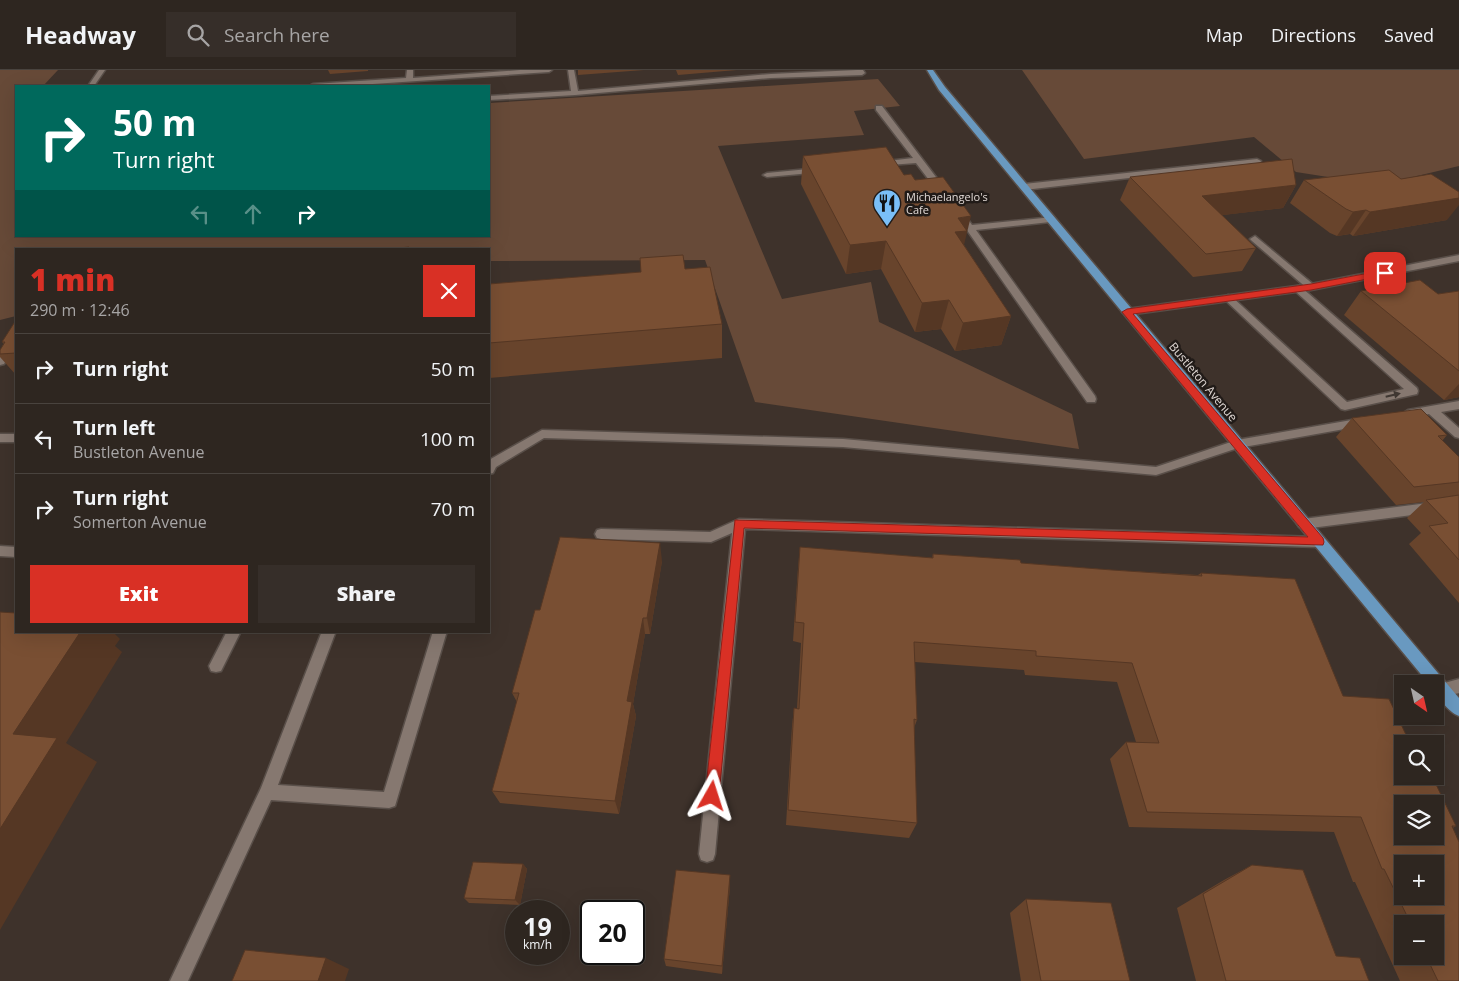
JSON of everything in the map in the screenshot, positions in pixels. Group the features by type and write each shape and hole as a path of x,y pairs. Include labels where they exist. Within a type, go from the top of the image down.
{"main road":[{"name":"Bustleton Avenue","path":"930,70 942,88 1050,219 1429,675"},
{"name":"Bustleton Avenue","path":"1444,692 1459,708"}],"street":[{"path":"92,85 102,70"},
{"path":"409,80 410,70"},
{"path":"329,85 549,70"},
{"path":"571,70 575,93"},
{"path":"490,98 575,93 770,73 862,73 860,70"},
{"path":"879,108 947,198"},
{"path":"871,165 918,160"},
{"path":"1024,187 1257,161"},
{"path":"767,175 824,169"},
{"path":"953,206 1091,399"},
{"path":"970,228 1050,219"},
{"path":"1255,239 1311,287"},
{"path":"1127,312 1311,287 1459,258"},
{"path":"1228,298 1345,406 1413,391 1298,289"},
{"path":"0,362 15,337"},
{"path":"1392,417 1459,405"},
{"path":"1432,410 1459,434"},
{"path":"490,465 542,434 843,443 1156,471 1237,444 1373,420"},
{"path":"0,438 15,438"},
{"path":"1304,524 1459,504"},
{"path":"707,854 739,524"},
{"path":"601,534 711,537 739,524 1318,542"},
{"path":"0,551 15,552"},
{"path":"216,666 233,633"},
{"path":"179,981 267,792 328,633"},
{"path":"267,792 389,800 439,633"},
{"path":"1444,690 1459,686"}],"shaded area":[{"path":"0,70 58,70 44,85 15,85 15,237 490,237 490,103 878,79 900,106 854,111 864,135 718,146 782,299 871,282 879,322 1072,414 1079,449 755,402 705,260 490,261 490,248 15,248 15,316 0,320"},
{"path":"1022,70 1459,70 1459,166 1379,185 1296,172 1254,137 1084,159"}],"building":[{"path":"886,147 904,175 911,174 915,180 943,177 971,216 958,218 967,231 955,232 1011,316 963,323 949,300 922,303 886,241 850,245 803,156"},
{"path":"1292,159 1296,185 1202,196 1256,248 1206,254 1130,177"},
{"path":"1389,170 1401,179 1431,174 1459,192 1459,198 1370,212 1366,210 1353,212 1304,180"},
{"path":"683,255 685,269 710,267 722,324 490,343 490,284 641,272 640,258"},
{"path":"1420,280 1438,294 1459,291 1459,371 1361,291"},
{"path":"15,322 15,353 0,354 0,350 5,342 2,342"},
{"path":"1421,409 1447,435 1438,436 1459,457 1459,482 1414,487 1352,418"},
{"path":"1459,495 1459,560 1429,526 1448,523 1426,500"},
{"path":"560,537 660,543 647,618 643,618 627,701 632,702 615,801 492,791 519,693 512,693 535,610 540,610"},
{"path":"800,547 933,558 933,554 1020,560 1021,563 1202,576 1201,573 1295,579 1343,696 1389,699 1394,710 1394,725 1401,725 1406,735 1394,735 1394,785 1436,785 1441,795 1394,795 1394,845 1444,845 1444,801 1456,826 1452,826 1459,842 1459,981 1438,981 1430,965 1444,965 1444,915 1407,915 1402,905 1444,905 1444,855 1394,855 1394,889 1384,869 1382,869 1361,817 1147,812 1126,742 1159,743 1132,663 1036,656 1036,651 914,642 917,720 914,719 917,823 788,810 794,708 799,709 804,623 795,622"},
{"path":"0,612 15,613 15,633 80,633 13,734 57,738 0,829"},
{"path":"473,862 523,864 515,900 464,898"},
{"path":"1252,865 1303,870 1336,956 1360,958 1369,981 1226,981 1203,894"},
{"path":"676,870 730,875 722,966 664,959"},
{"path":"1026,899 1111,903 1130,981 1041,981"},
{"path":"245,950 326,958 318,981 232,981"}],"place":[{"name":"Michaelangelo's Cafe","path":"887,227"}],"route":[{"path":"712,796 739,524 1318,542 1127,312 1311,287 1385,273"}]}
